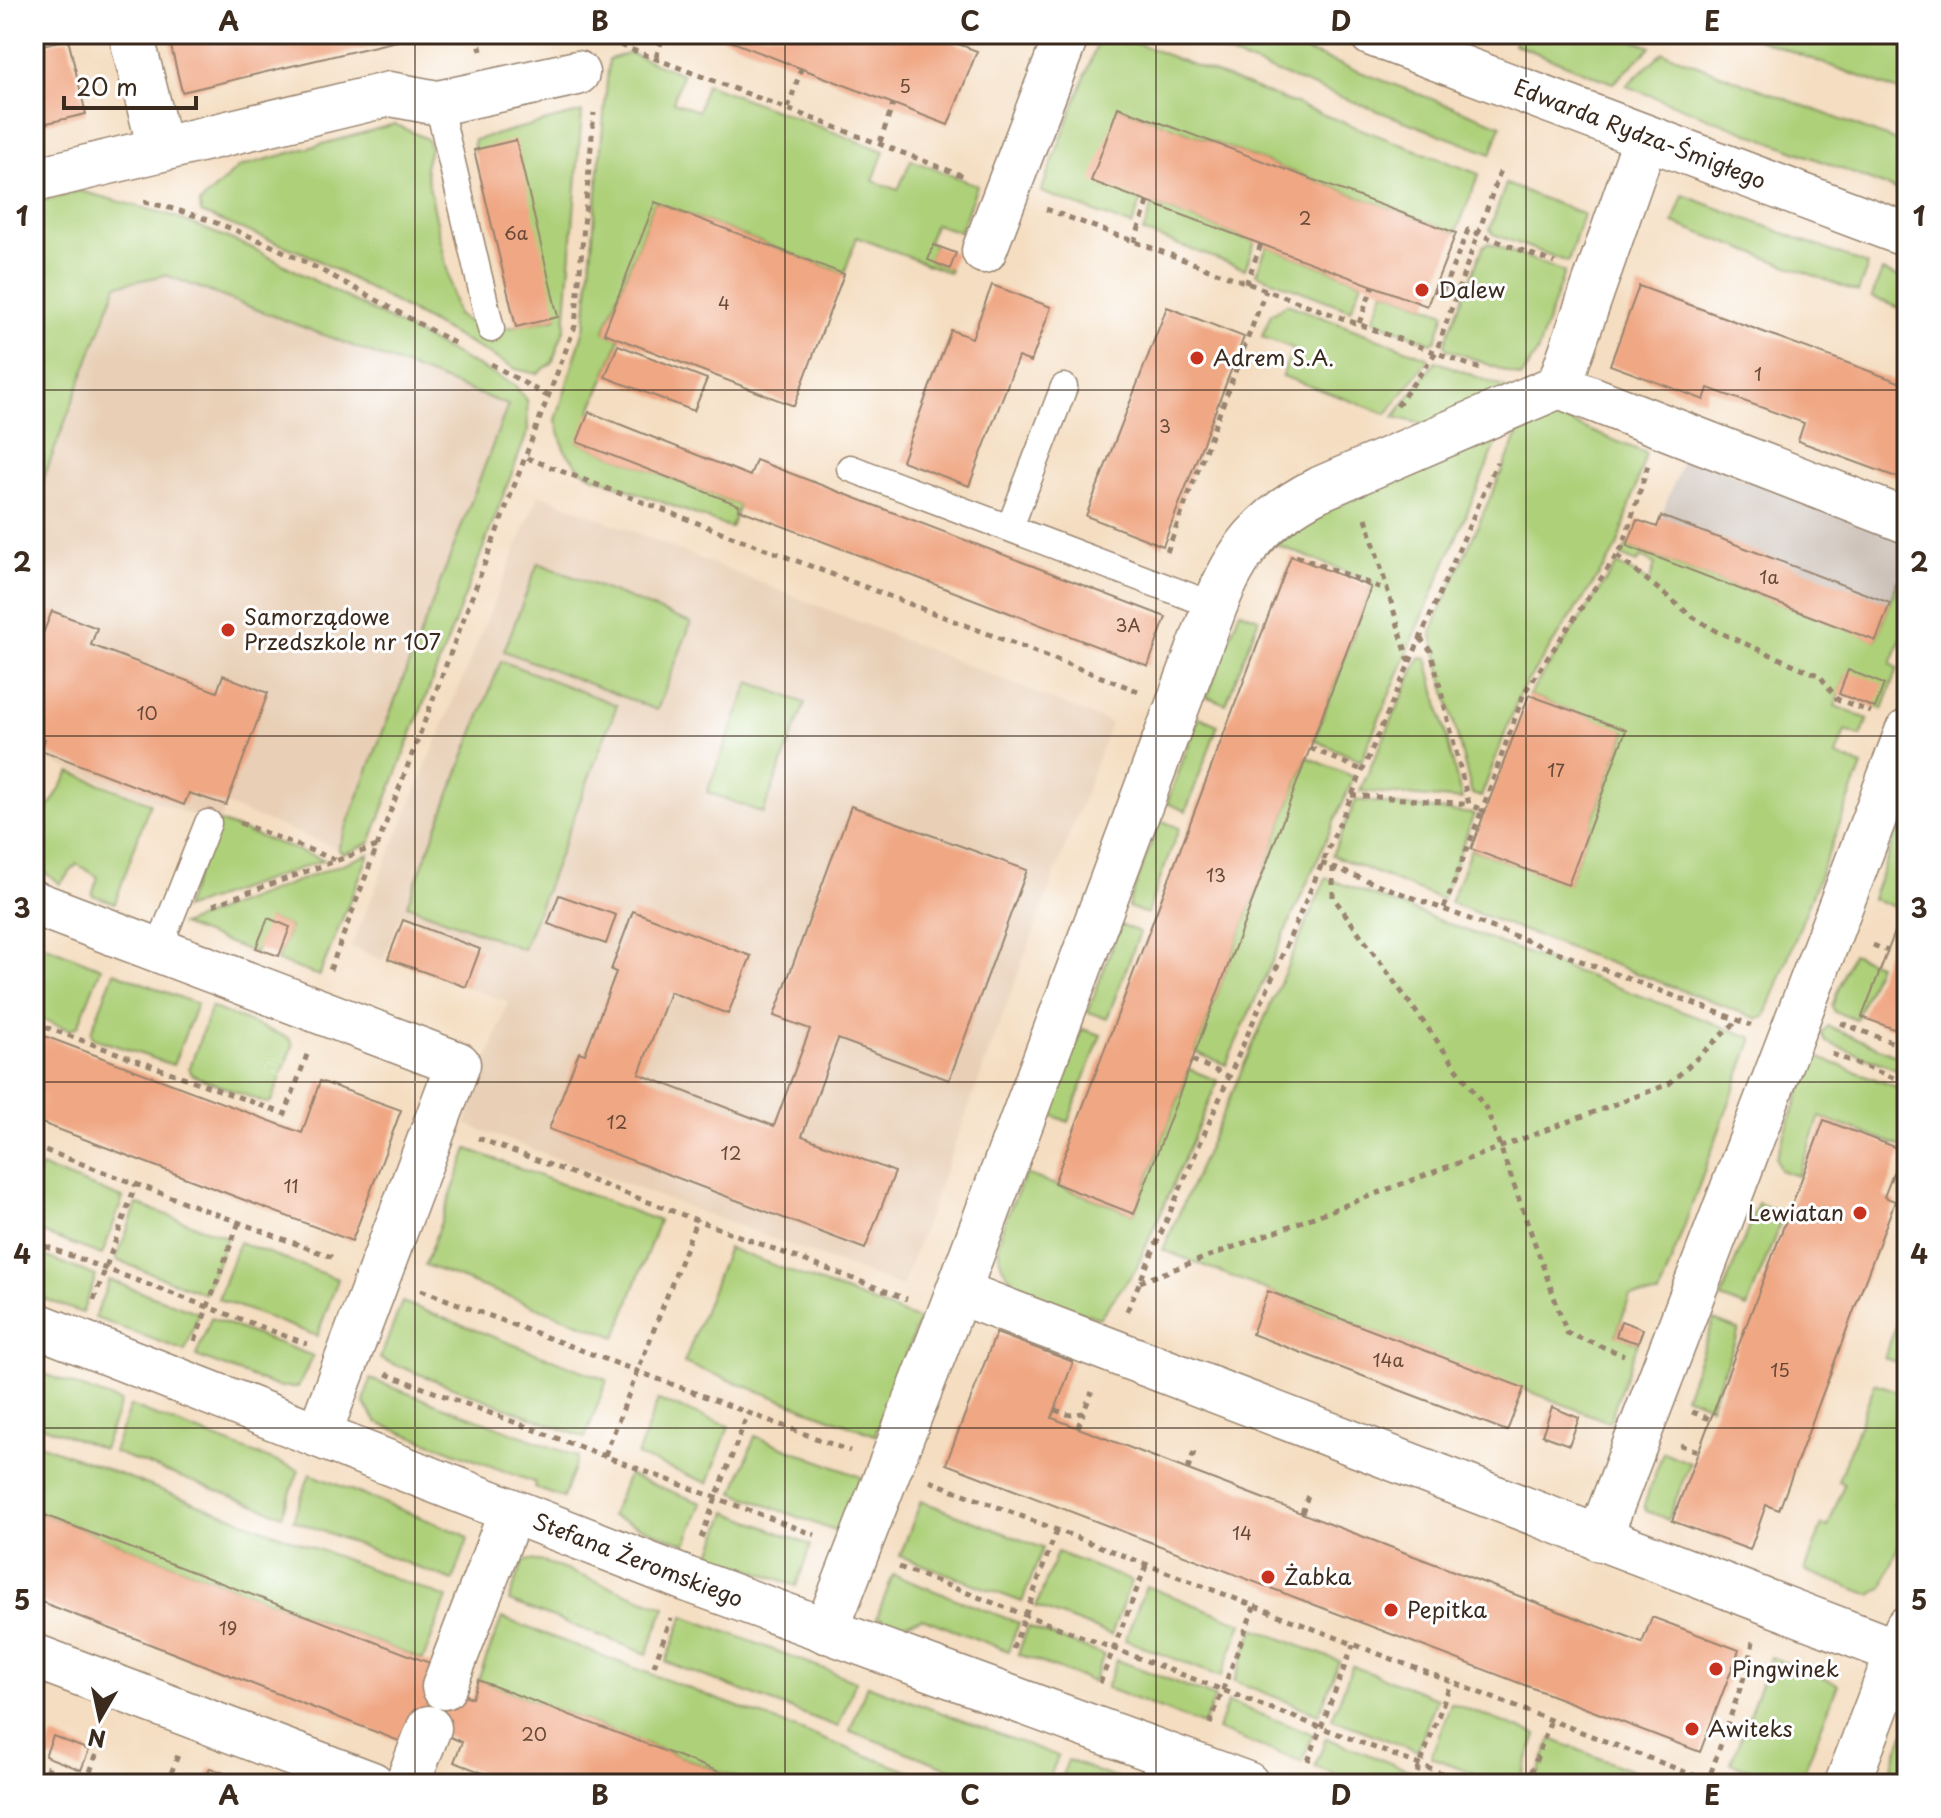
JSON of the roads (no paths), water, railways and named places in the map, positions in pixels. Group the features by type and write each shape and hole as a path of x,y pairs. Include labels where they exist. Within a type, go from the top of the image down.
{"street":[{"path":"131,34 160,149"},
{"path":"984,251 1067,34"},
{"name":"Edwarda Rydza-Śmigłego","path":"1372,34 1907,235"},
{"path":"34,180 390,94 438,103 584,86"},
{"path":"1559,386 1646,137"},
{"path":"826,1631 958,1292 1227,574 1248,540 1294,502 1559,386 1907,521"},
{"path":"1599,1539 1664,1370 1895,724"},
{"path":"34,903 163,937 458,1064 319,1434"},
{"path":"958,1292 1599,1539 1902,1640 1847,1784"},
{"name":"Stefana Żeromskiego","path":"34,1324 511,1512 826,1631 1247,1784"},
{"path":"444,1687 511,1512"},
{"path":"34,1656 372,1784"},
{"path":"407,1784 429,1728"}],"lane":[{"path":"438,103 491,329"},
{"path":"1010,527 1064,387"},
{"path":"850,468 1215,606"},
{"path":"163,937 217,820"}],"place":[{"name":"Dalew","path":"1422,290"},
{"name":"Adrem S.A.","path":"1197,358"},
{"name":"Samorządowe Przedszkole nr 107","path":"228,630"},
{"name":"Lewiatan","path":"1860,1213"},
{"name":"Żabka","path":"1268,1577"},
{"name":"Pepitka","path":"1391,1610"},
{"name":"Pingwinek","path":"1716,1669"},
{"name":"Awiteks","path":"1692,1729"}]}
